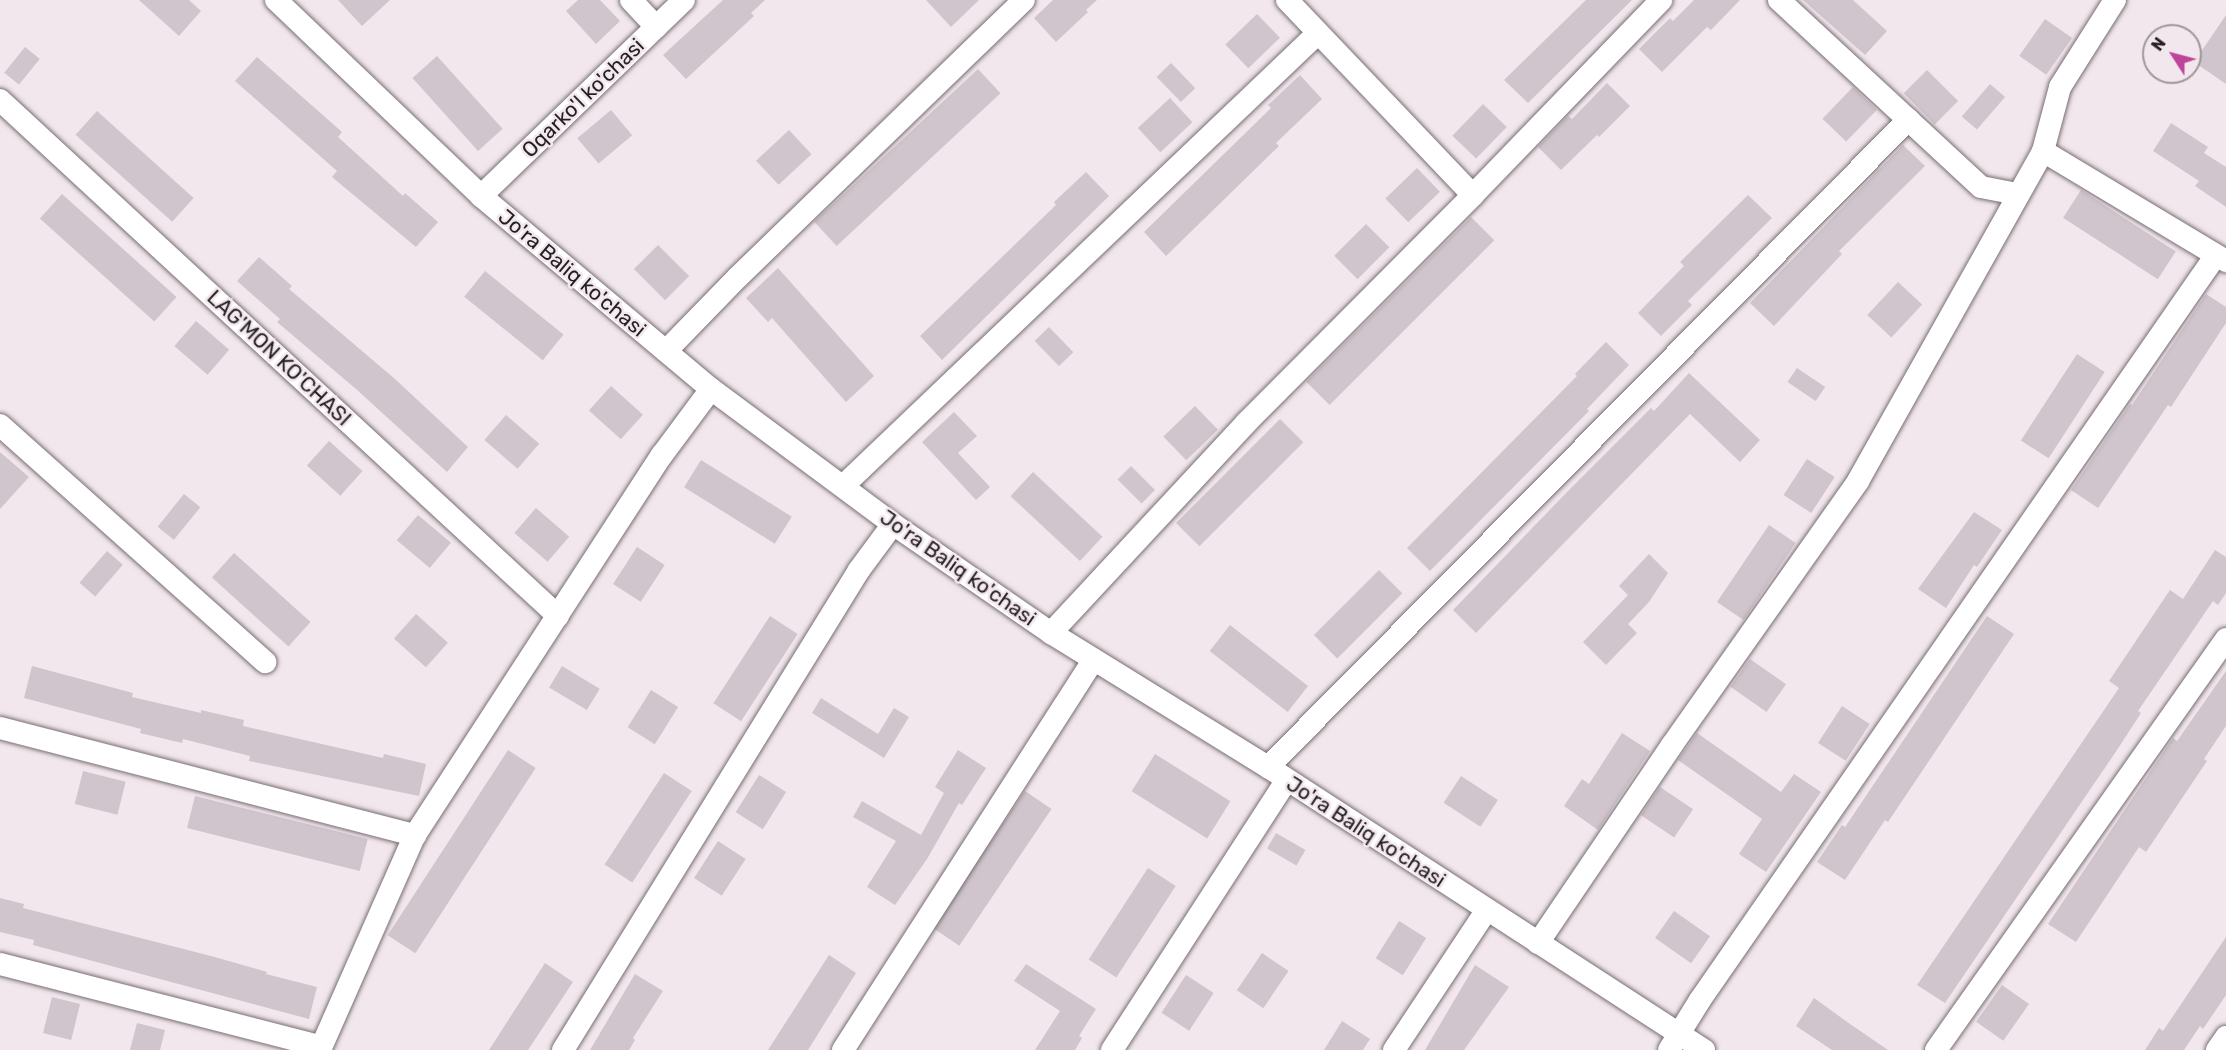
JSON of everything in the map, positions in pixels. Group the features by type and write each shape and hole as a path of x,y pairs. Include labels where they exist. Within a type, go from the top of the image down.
{"street":[{"name":"Jo'ra Baliq ko'chasi","path":"276,0 481,196 711,389 893,524 1093,660 1268,767 1486,911 1538,942 1674,1042 1704,1050"},
{"path":"631,0 656,27"},
{"name":"Oqarko'l ko'chasi","path":"481,196 684,0"},
{"path":"666,351 747,269 1024,0"},
{"path":"1052,633 1246,423 1473,195 1660,0"},
{"path":"1779,0 1981,187 2018,194"},
{"path":"1538,942 1672,745 1858,481 2043,152 2060,87 2115,0"},
{"path":"1294,2 1318,33 1473,195"},
{"path":"843,486 1318,33"},
{"name":"LAG'MON KO'CHASI","path":"0,100 558,616"},
{"path":"1268,767 1909,119"},
{"path":"1674,1042 1700,1000 2221,258 2043,152"},
{"path":"0,964 320,1048 415,835 662,455 711,389"},
{"path":"0,425 265,662"},
{"path":"563,1050 859,570 893,524"},
{"path":"1936,1050 2226,639"},
{"path":"843,1050 1093,660"},
{"path":"0,728 415,835"},
{"path":"1112,1050 1287,780"},
{"path":"1394,1050 1486,911"},
{"path":"2217,1050 2226,1037"}],"building":[{"path":"139,0 189,0 201,11 179,36"},
{"path":"338,0 390,0 362,26"},
{"path":"578,0 600,0 620,21 596,44 566,11"},
{"path":"723,0 765,0 751,13 754,16 686,79 663,55"},
{"path":"926,0 979,0 951,27"},
{"path":"1053,0 1097,0 1086,10 1088,12 1056,42 1034,18"},
{"path":"1586,0 1632,0 1528,103 1504,80"},
{"path":"1694,0 1740,0 1711,30 1707,27 1662,72 1639,49 1670,18 1673,21"},
{"path":"1803,0 1853,0 1887,31 1865,55"},
{"path":"1257,14 1280,38 1248,68 1225,45"},
{"path":"2226,15 2226,84 2202,68 2202,50"},
{"path":"2045,19 2072,38 2046,75 2019,56"},
{"path":"25,47 40,59 19,85 4,73"},
{"path":"437,56 503,129 478,151 412,78"},
{"path":"257,57 342,132 338,137 403,196 405,193 438,222 416,247 332,177 337,171 235,81"},
{"path":"1171,63 1195,88 1181,102 1157,77"},
{"path":"978,69 1001,93 837,246 814,222"},
{"path":"1927,70 1958,101 1935,124 1904,93"},
{"path":"1300,75 1322,99 1276,143 1279,146 1166,256 1144,232 1271,108 1268,105"},
{"path":"1607,83 1630,106 1561,170 1538,147 1568,116 1572,119"},
{"path":"1990,84 2005,97 1977,130 1962,116"},
{"path":"1853,87 1877,110 1846,142 1822,119"},
{"path":"1170,98 1193,122 1160,152 1138,128"},
{"path":"1483,104 1507,127 1476,159 1452,136"},
{"path":"611,110 632,135 599,164 577,138"},
{"path":"97,111 194,198 172,222 76,135"},
{"path":"2171,123 2208,147 2204,153 2226,167 2226,207 2195,186 2199,181 2153,151"},
{"path":"789,130 812,154 779,185 756,161"},
{"path":"1903,145 1925,166 1839,251 1842,254 1774,326 1750,303"},
{"path":"1417,168 1440,192 1408,222 1385,199"},
{"path":"1086,172 1109,196 942,360 920,336 1056,205 1054,202"},
{"path":"2081,190 2176,252 2158,279 2063,218"},
{"path":"62,194 176,297 154,322 40,219"},
{"path":"1748,195 1772,218 1688,301 1692,305 1661,336 1638,313 1684,266 1680,262"},
{"path":"1471,217 1494,240 1330,405 1306,382"},
{"path":"1366,224 1389,247 1358,279 1334,256"},
{"path":"658,245 689,276 665,300 634,269"},
{"path":"259,257 292,286 289,289 395,379 468,447 447,472 356,389 277,322 280,319 237,281"},
{"path":"778,268 874,376 846,402 772,318 768,322 746,298"},
{"path":"485,271 563,335 543,360 464,297"},
{"path":"1898,282 1922,305 1891,337 1867,315"},
{"path":"2206,294 2226,307 2226,323 2171,407 2168,405 2098,508 2071,490 2130,404 2132,405"},
{"path":"196,321 229,350 208,375 174,346"},
{"path":"1049,327 1073,352 1059,366 1035,341"},
{"path":"1606,342 1629,365 1587,409 1589,411 1430,571 1407,548 1577,376 1575,374"},
{"path":"2077,354 2105,372 2049,458 2021,440"},
{"path":"1797,368 1825,387 1816,401 1787,382"},
{"path":"1689,373 1760,440 1740,462 1690,414 1476,633 1453,610 1568,491 1651,408 1654,411"},
{"path":"611,386 643,415 621,439 589,411"},
{"path":"1195,406 1218,430 1186,460 1163,437"},
{"path":"954,412 977,436 958,453 990,487 976,500 922,442"},
{"path":"506,415 539,444 518,469 484,440"},
{"path":"1280,419 1303,442 1199,546 1176,523"},
{"path":"329,441 362,471 340,496 307,466"},
{"path":"0,452 29,477 0,509"},
{"path":"1807,459 1835,477 1811,513 1784,495"},
{"path":"701,460 792,517 775,544 684,487"},
{"path":"1131,466 1155,490 1142,503 1118,479"},
{"path":"1033,472 1102,537 1080,561 1010,496"},
{"path":"184,494 200,507 174,540 158,527"},
{"path":"536,508 569,537 548,562 514,533"},
{"path":"1974,512 2002,530 1977,567 1974,565 1946,608 1918,589"},
{"path":"418,515 451,543 430,568 397,540"},
{"path":"1769,525 1796,543 1744,620 1717,602"},
{"path":"637,547 665,565 641,602 613,584"},
{"path":"2215,550 2226,557 2226,593 2218,605 2213,601 2138,711 2141,713 2117,750 1945,1003 1917,985 2119,688 2109,681 2170,590 2183,599"},
{"path":"107,551 123,565 95,596 79,583"},
{"path":"234,553 311,622 288,646 212,578"},
{"path":"1649,554 1668,573 1649,602 1628,624 1637,633 1606,665 1583,642 1628,595 1619,586"},
{"path":"1379,570 1402,593 1337,658 1314,635"},
{"path":"416,614 448,643 426,667 394,639"},
{"path":"770,616 798,634 741,721 713,703"},
{"path":"1987,616 2014,634 1888,822 1885,820 1845,880 1817,862 1842,825 1845,827"},
{"path":"1230,625 1308,686 1288,712 1210,651"},
{"path":"1750,659 1786,684 1767,712 1730,687"},
{"path":"32,666 133,693 132,697 244,720 243,726 383,758 384,754 426,764 419,796 249,761 250,756 183,739 182,743 140,733 141,729 24,698"},
{"path":"562,666 600,689 587,710 549,687"},
{"path":"2226,671 2226,726 2204,759 2207,761 2146,852 2139,847 2076,942 2048,924 2173,738 2177,741"},
{"path":"651,690 678,707 655,744 628,727"},
{"path":"821,698 878,734 894,708 909,717 884,758 812,713"},
{"path":"1842,706 1870,724 1846,761 1818,743"},
{"path":"1622,733 1650,751 1598,830 1564,806 1582,779 1589,784"},
{"path":"1697,733 1781,792 1794,774 1821,792 1766,872 1739,854 1762,819 1678,760"},
{"path":"508,750 536,768 415,953 388,935"},
{"path":"958,750 986,768 962,805 959,803 927,859 895,905 867,887 896,841 853,817 862,801 921,835 944,793 935,787"},
{"path":"1155,754 1230,801 1207,838 1132,791"},
{"path":"83,771 126,782 117,815 75,804"},
{"path":"664,773 692,791 632,882 605,864"},
{"path":"759,775 786,792 763,829 736,812"},
{"path":"1461,776 1498,800 1480,827 1444,803"},
{"path":"1660,787 1693,809 1674,838 1641,815"},
{"path":"1025,791 1052,809 959,946 933,928"},
{"path":"195,796 368,839 360,871 187,828"},
{"path":"1276,833 1305,850 1296,866 1267,849"},
{"path":"718,841 746,859 722,896 694,878"},
{"path":"1148,868 1176,886 1116,977 1089,959"},
{"path":"0,898 24,904 23,908 211,956 267,972 266,974 317,987 309,1019 33,945 34,940 0,932"},
{"path":"1674,911 1710,936 1691,963 1655,938"},
{"path":"1399,921 1426,938 1403,975 1376,958"},
{"path":"2226,937 2226,995 2203,1029 2200,1026 2184,1050 2145,1050 2159,1028 2163,1031"},
{"path":"1262,953 1289,971 1263,1008 1237,990"},
{"path":"829,955 856,973 808,1050 768,1050"},
{"path":"545,963 573,982 528,1050 489,1050"},
{"path":"1026,964 1096,1009 1079,1036 1082,1038 1075,1050 1035,1050 1060,1011 1014,981"},
{"path":"1475,965 1509,987 1464,1050 1425,1050"},
{"path":"635,974 663,991 633,1038 635,1040 629,1050 590,1050"},
{"path":"1186,975 1214,993 1189,1031 1161,1013"},
{"path":"2002,985 2029,1004 2003,1041 1976,1022"},
{"path":"52,997 80,1004 71,1040 43,1033"},
{"path":"1814,998 1888,1050 1832,1050 1796,1026"},
{"path":"1342,1021 1370,1039 1363,1050 1324,1050"},
{"path":"137,1023 165,1030 160,1050 130,1050"}]}
